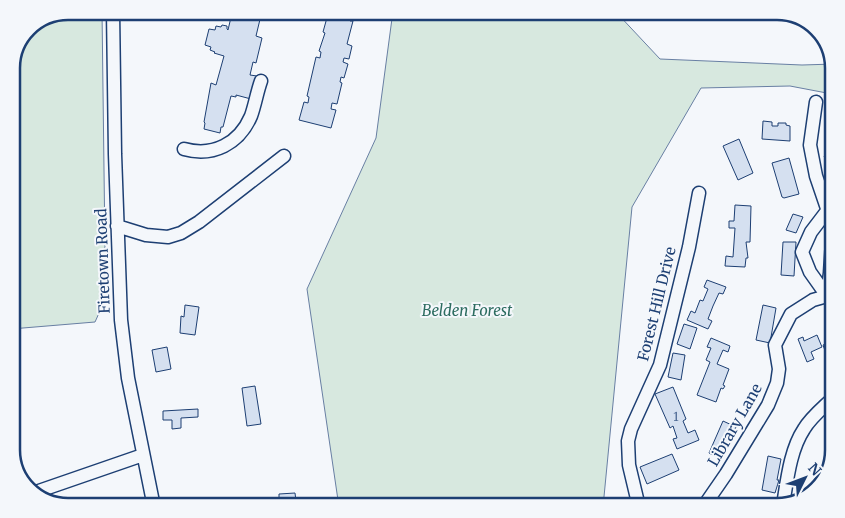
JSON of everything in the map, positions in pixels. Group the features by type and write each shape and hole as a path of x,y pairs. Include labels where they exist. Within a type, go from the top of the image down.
{"street":[{"name":"Firetown Road","path":"113,20 117,226 123,345 152,498"},
{"path":"184,149 194,152 215,150 237,139 251,116 261,81"},
{"path":"816,102 810,144 816,176 825,208"},
{"path":"117,226 146,235 168,237 181,234 284,156"},
{"name":"Forest Hill Drive","path":"637,498 629,465 628,441 631,429 660,365 689,247 699,193"},
{"path":"825,212 811,232 802,252 810,272 825,291"},
{"name":"Library Lane","path":"708,498 726,474 768,405 777,383 779,369 775,345 791,314 814,300 825,298"},
{"path":"784,498 790,465 798,440 804,428 825,406"},
{"path":"42,490 143,455"}],"green space":[{"path":"102,20 105,249 109,291 95,322 20,328 20,65 25,47 36,32 58,21"},
{"name":"Belden Forest","path":"392,20 623,20 660,59 825,64 825,93 790,86 701,88 632,207 604,498 338,498 307,289 376,138"}],"building":[{"path":"230,20 260,20 256,36 262,38 256,63 253,62 250,75 257,76 251,99 236,95 236,97 231,96 220,133 204,129 204,122 211,83 216,85 224,56 214,53 210,50 211,47 205,45 209,29 215,30 216,26 221,27 222,25 227,26 228,30"},
{"path":"326,20 353,21 347,44 352,46 349,59 344,58 343,62 348,64 344,78 341,77 340,82 342,83 337,104 332,103 331,109 336,110 331,128 299,120 304,102 308,103 309,97 307,96 316,57 320,58 321,52 319,51 325,33 323,32"},
{"path":"763,121 772,122 772,126 778,126 778,123 786,123 786,125 790,126 790,141 762,139"},
{"path":"739,139 753,173 738,180 723,146"},
{"path":"789,158 799,194 784,198 782,197 772,163"},
{"path":"735,205 751,206 750,242 746,242 748,258 746,258 745,267 725,266 726,256 733,257 735,228 729,228 729,221 734,221"},
{"path":"793,214 803,217 796,233 786,230"},
{"path":"783,242 796,242 794,276 781,275"},
{"path":"707,280 726,287 723,294 719,293 713,306 708,319 712,321 708,329 687,320 691,311 695,313 700,300 703,301 708,289 704,287"},
{"path":"185,305 199,307 195,335 180,333 181,316 184,317"},
{"path":"763,305 776,308 770,343 756,340"},
{"path":"684,324 697,328 690,349 677,344"},
{"path":"817,335 822,347 811,352 814,359 807,362 798,339 803,337 804,341"},
{"path":"711,338 730,346 728,352 723,350 717,364 729,369 723,385 725,386 723,389 721,388 716,402 697,395 710,362 706,360 711,348 707,347"},
{"path":"167,347 171,369 156,372 152,350"},
{"path":"673,353 685,355 681,380 668,377"},
{"path":"255,386 261,424 247,426 242,388"},
{"path":"673,387 686,419 683,421 688,433 695,430 699,440 677,449 673,439 677,438 673,426 670,428 655,394"},
{"path":"198,409 198,417 181,418 181,428 172,429 172,420 163,420 163,411"},
{"path":"723,421 736,427 721,459 709,453"},
{"path":"672,454 679,470 647,484 640,467"},
{"path":"768,456 781,459 777,480 779,480 775,493 762,490"},
{"path":"295,493 296,498 279,498 279,494"}]}
